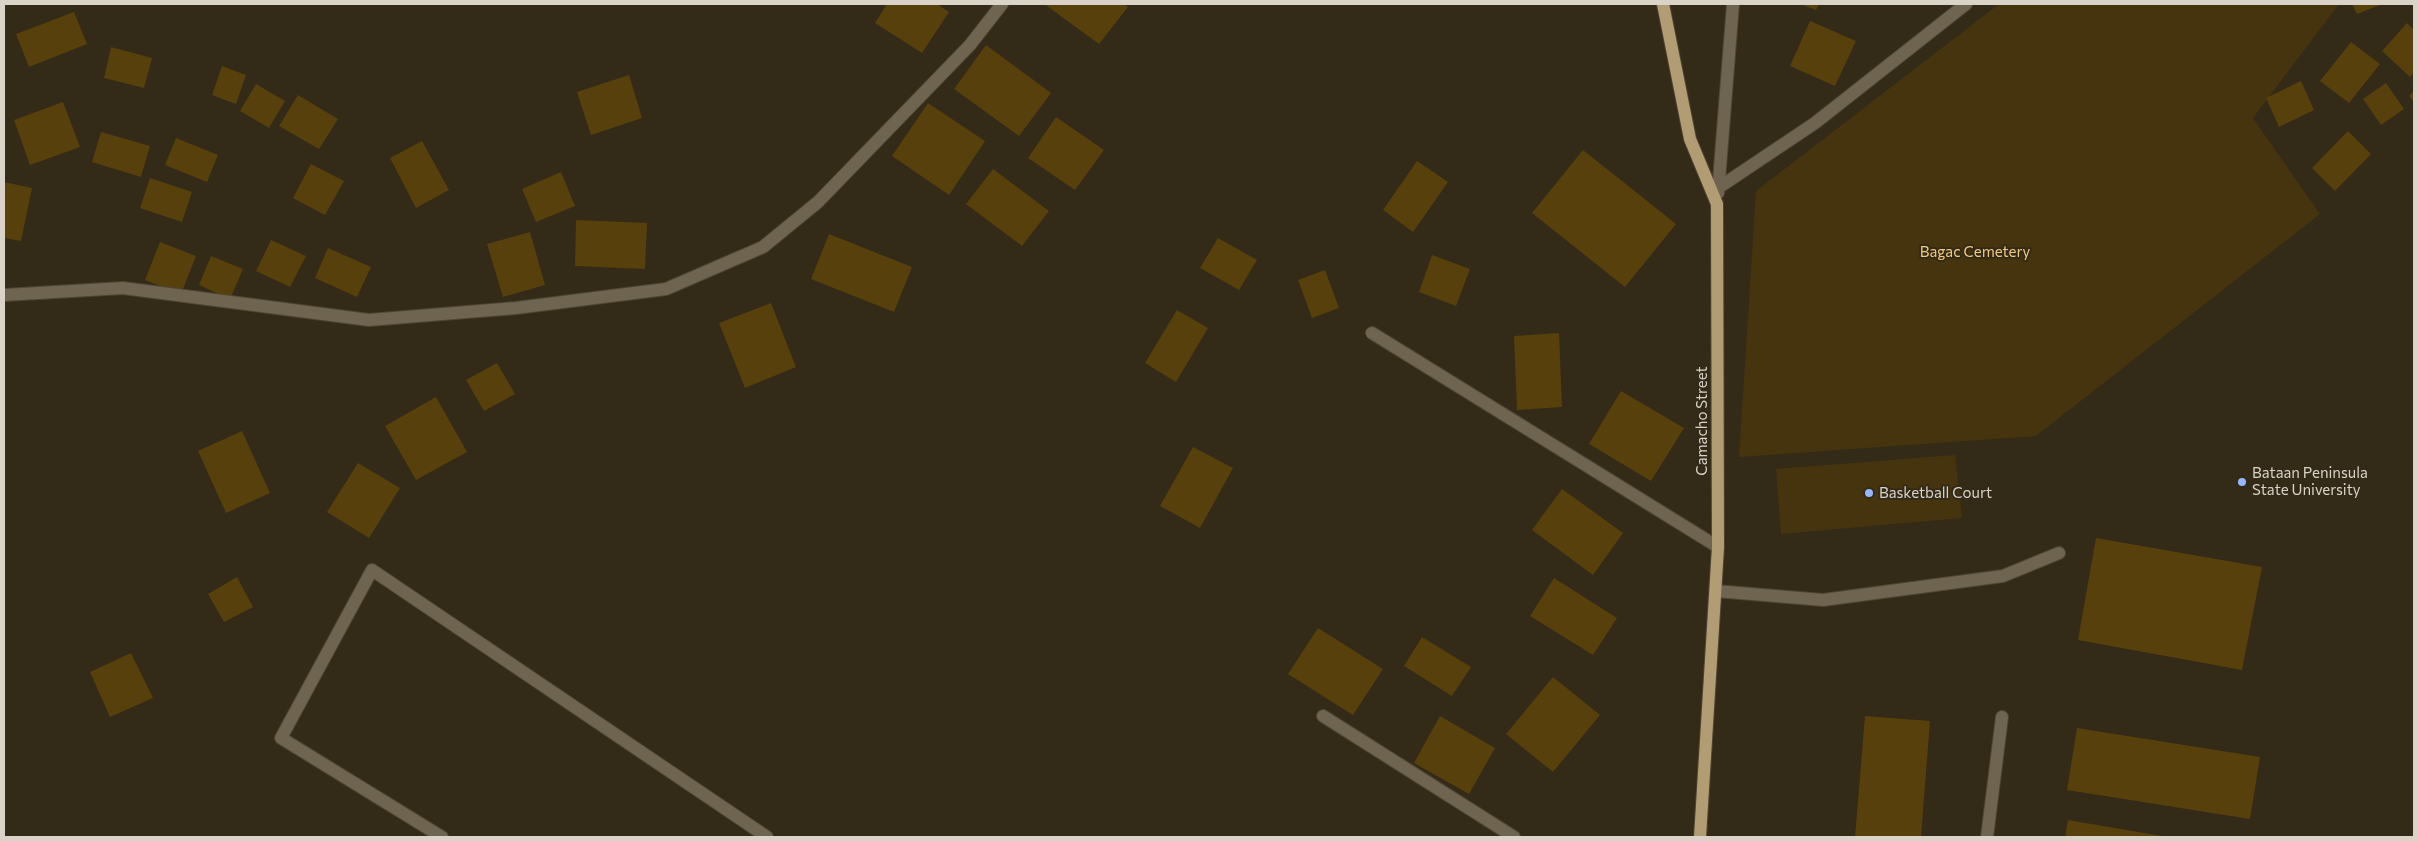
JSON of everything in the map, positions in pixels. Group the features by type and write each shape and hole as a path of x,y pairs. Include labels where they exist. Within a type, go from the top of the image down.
{"main road":[{"path":"1662,4 1690,139 1717,204"},
{"name":"Camacho Street","path":"1700,837 1718,547 1717,204"}],"street":[{"path":"4,295 123,288 369,320 516,308 666,289 763,247 818,202 970,45 1002,4"},
{"name":"Camacho Street","path":"1717,204 1733,4"},
{"path":"1718,188 1815,123 1966,4"},
{"path":"1372,333 1718,547"},
{"path":"1716,592 1823,600 2003,576 2059,553"},
{"path":"442,837 281,738 372,570 767,837"},
{"path":"1323,716 1514,837"},
{"path":"1987,837 2002,717"}],"green space":[{"name":"Bagac Cemetery","path":"1999,4 2339,4 2253,118 2320,214 2036,436 1739,457 1756,191"},
{"name":"Basketball Court","path":"1955,455 1962,518 1781,534 1776,469"}],"building":[{"path":"887,4 937,4 949,12 922,53 875,23"},
{"path":"1048,4 1124,4 1128,7 1099,44 1047,6"},
{"path":"1800,4 1819,4 1816,10"},
{"path":"2352,4 2383,4 2357,14"},
{"path":"74,12 87,44 29,67 16,34"},
{"path":"1810,21 1856,41 1835,86 1790,66"},
{"path":"2407,23 2414,30 2414,72 2410,77 2382,51"},
{"path":"2351,42 2380,64 2349,103 2320,81"},
{"path":"986,45 1051,93 1019,136 954,89"},
{"path":"111,47 152,58 144,88 104,78"},
{"path":"222,66 246,75 236,104 212,95"},
{"path":"629,75 642,118 591,135 577,92"},
{"path":"2301,81 2314,110 2279,127 2266,98"},
{"path":"2386,83 2404,109 2381,125 2363,99"},
{"path":"256,84 285,101 269,128 240,111"},
{"path":"2414,91 2414,102 2409,96"},
{"path":"298,95 338,119 319,149 279,126"},
{"path":"63,102 80,147 30,165 14,120"},
{"path":"928,103 985,141 949,195 892,156"},
{"path":"1056,117 1104,150 1075,190 1028,158"},
{"path":"2348,131 2371,154 2335,191 2312,168"},
{"path":"101,132 150,146 141,177 92,162"},
{"path":"176,138 218,155 207,182 165,165"},
{"path":"422,141 449,190 416,208 390,158"},
{"path":"1583,150 1676,224 1625,287 1532,213"},
{"path":"1417,161 1448,182 1413,232 1383,210"},
{"path":"311,164 344,181 325,215 293,198"},
{"path":"993,169 1049,211 1022,246 966,204"},
{"path":"561,172 575,206 536,222 522,189"},
{"path":"150,178 192,192 182,222 140,208"},
{"path":"4,182 32,188 21,241 4,238"},
{"path":"576,220 647,223 645,269 575,266"},
{"path":"530,232 545,285 503,297 487,244"},
{"path":"829,234 912,267 894,312 811,279"},
{"path":"1218,238 1257,260 1239,290 1200,268"},
{"path":"271,240 306,256 290,287 256,271"},
{"path":"160,242 196,256 181,294 145,280"},
{"path":"328,248 371,267 357,297 315,278"},
{"path":"1432,255 1470,269 1456,306 1419,292"},
{"path":"211,256 243,269 230,299 199,285"},
{"path":"1325,270 1339,308 1312,318 1298,280"},
{"path":"771,303 796,367 745,388 719,323"},
{"path":"1177,310 1208,328 1176,382 1145,363"},
{"path":"1559,333 1562,407 1517,410 1514,336"},
{"path":"497,363 515,394 484,411 466,380"},
{"path":"1621,391 1684,428 1651,481 1589,444"},
{"path":"436,397 467,452 416,480 385,426"},
{"path":"242,431 270,493 226,513 198,451"},
{"path":"1193,447 1233,468 1200,528 1160,506"},
{"path":"358,463 400,488 369,538 327,512"},
{"path":"1562,489 1623,533 1593,575 1532,530"},
{"path":"2096,538 2262,567 2242,670 2078,640"},
{"path":"237,577 253,607 224,622 208,594"},
{"path":"1554,578 1617,618 1593,655 1530,616"},
{"path":"1318,628 1383,669 1353,715 1288,674"},
{"path":"1422,637 1471,667 1452,696 1404,666"},
{"path":"131,653 153,698 110,717 90,672"},
{"path":"1553,677 1600,715 1553,772 1506,734"},
{"path":"1440,716 1495,748 1469,794 1414,763"},
{"path":"1865,716 1930,721 1921,837 1855,837"},
{"path":"2077,728 2260,757 2250,819 2067,790"},
{"path":"2068,820 2162,836 2162,837 2065,837"}],"place":[{"name":"Bataan Peninsula State University","path":"2242,482"},
{"name":"Basketball Court","path":"1869,493"}]}
